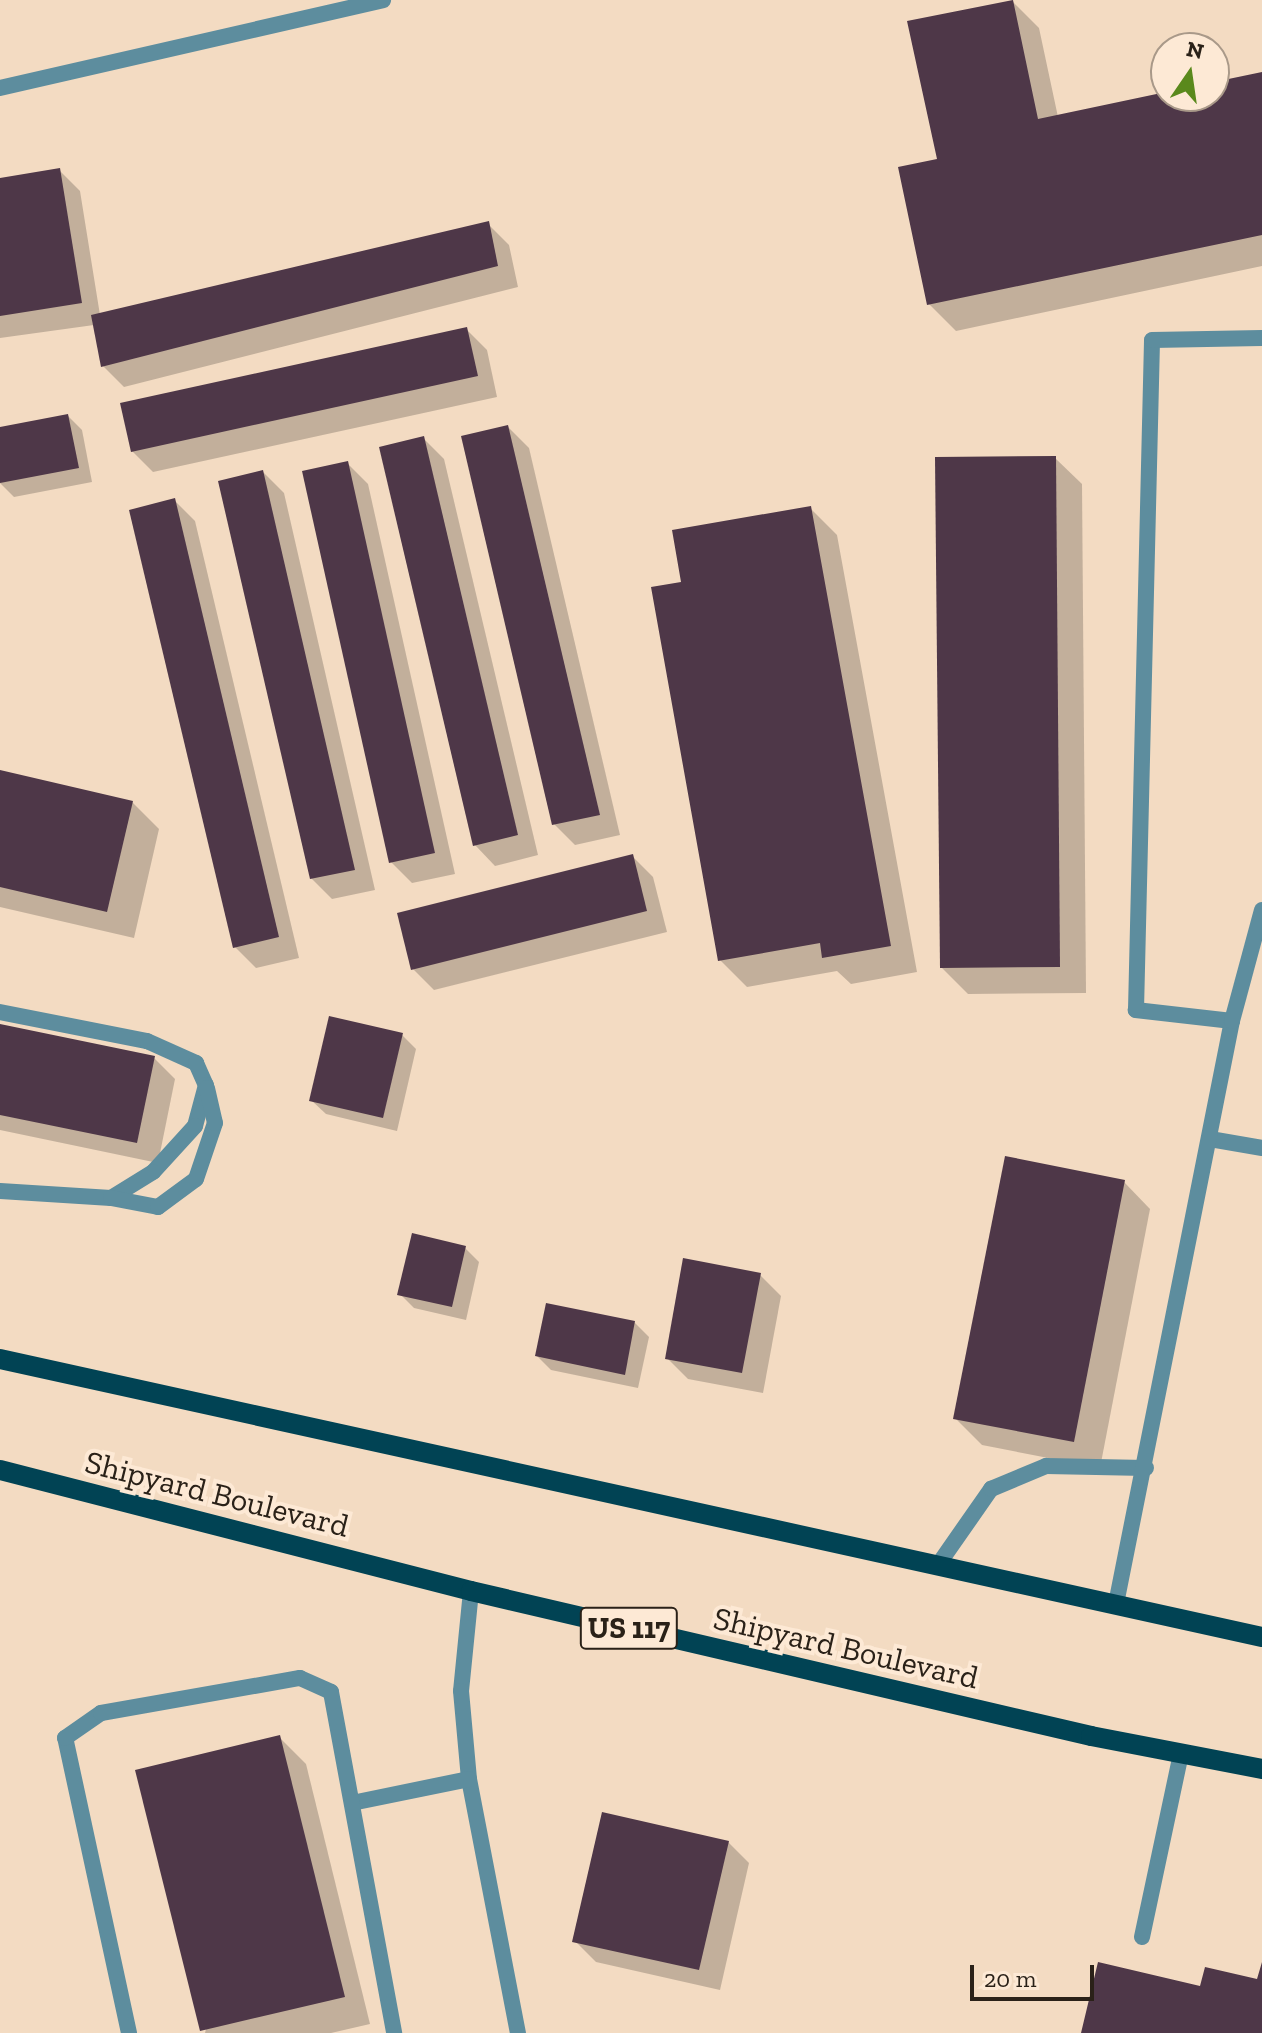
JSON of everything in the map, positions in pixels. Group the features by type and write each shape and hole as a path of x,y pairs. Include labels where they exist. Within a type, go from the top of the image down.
{"main road":[{"path":"0,1359 1262,1637"},
{"name":"Shipyard Boulevard","path":"0,1470 471,1591 1181,1754 1262,1769"}],"street":[{"path":"0,88 383,0"},
{"path":"1232,1021 1136,1010 1152,340 1262,338"},
{"path":"1116,1604 1146,1468 1232,1021 1262,910"},
{"path":"0,1012 147,1041 196,1063 206,1085 215,1123 196,1179 158,1207 111,1198 0,1191"},
{"path":"111,1198 153,1172 195,1126 206,1085"},
{"path":"1210,1139 1262,1148"},
{"path":"938,1565 991,1489 1046,1466 1146,1468"},
{"path":"471,1591 461,1691 469,1779 518,2033"},
{"path":"129,2033 65,1738 101,1713 300,1678 331,1692 394,2033"},
{"path":"1142,1937 1181,1754"},
{"path":"352,1803 469,1779"}],"building":[{"path":"1013,0 1038,119 1150,95 1150,112 1230,112 1230,79 1262,72 1262,235 927,305 898,167 937,159 907,21"},
{"path":"60,168 82,303 0,316 0,178"},
{"path":"489,221 498,266 101,367 91,315"},
{"path":"467,327 478,376 131,452 120,403"},
{"path":"68,414 79,468 0,483 0,427"},
{"path":"508,425 600,815 552,825 461,436"},
{"path":"424,436 518,835 473,846 379,447"},
{"path":"1056,456 1060,967 940,968 935,457"},
{"path":"348,461 435,853 389,863 302,471"},
{"path":"263,470 355,870 310,879 218,481"},
{"path":"175,498 279,937 233,948 129,510"},
{"path":"811,506 891,946 822,958 820,943 718,961 651,587 681,582 672,530"},
{"path":"0,770 133,801 107,912 0,887"},
{"path":"633,854 647,911 411,970 397,913"},
{"path":"329,1016 403,1033 383,1118 309,1101"},
{"path":"0,1024 155,1056 137,1143 0,1115"},
{"path":"1005,1156 1125,1180 1074,1442 953,1419"},
{"path":"412,1233 466,1246 452,1307 397,1295"},
{"path":"683,1258 761,1273 742,1373 665,1359"},
{"path":"546,1303 635,1321 625,1375 535,1356"},
{"path":"280,1735 345,1997 200,2031 135,1770"},
{"path":"602,1812 729,1841 699,1970 572,1942"},
{"path":"1098,1962 1200,1986 1205,1967 1257,1979 1262,1962 1262,2033 1081,2033"}]}
